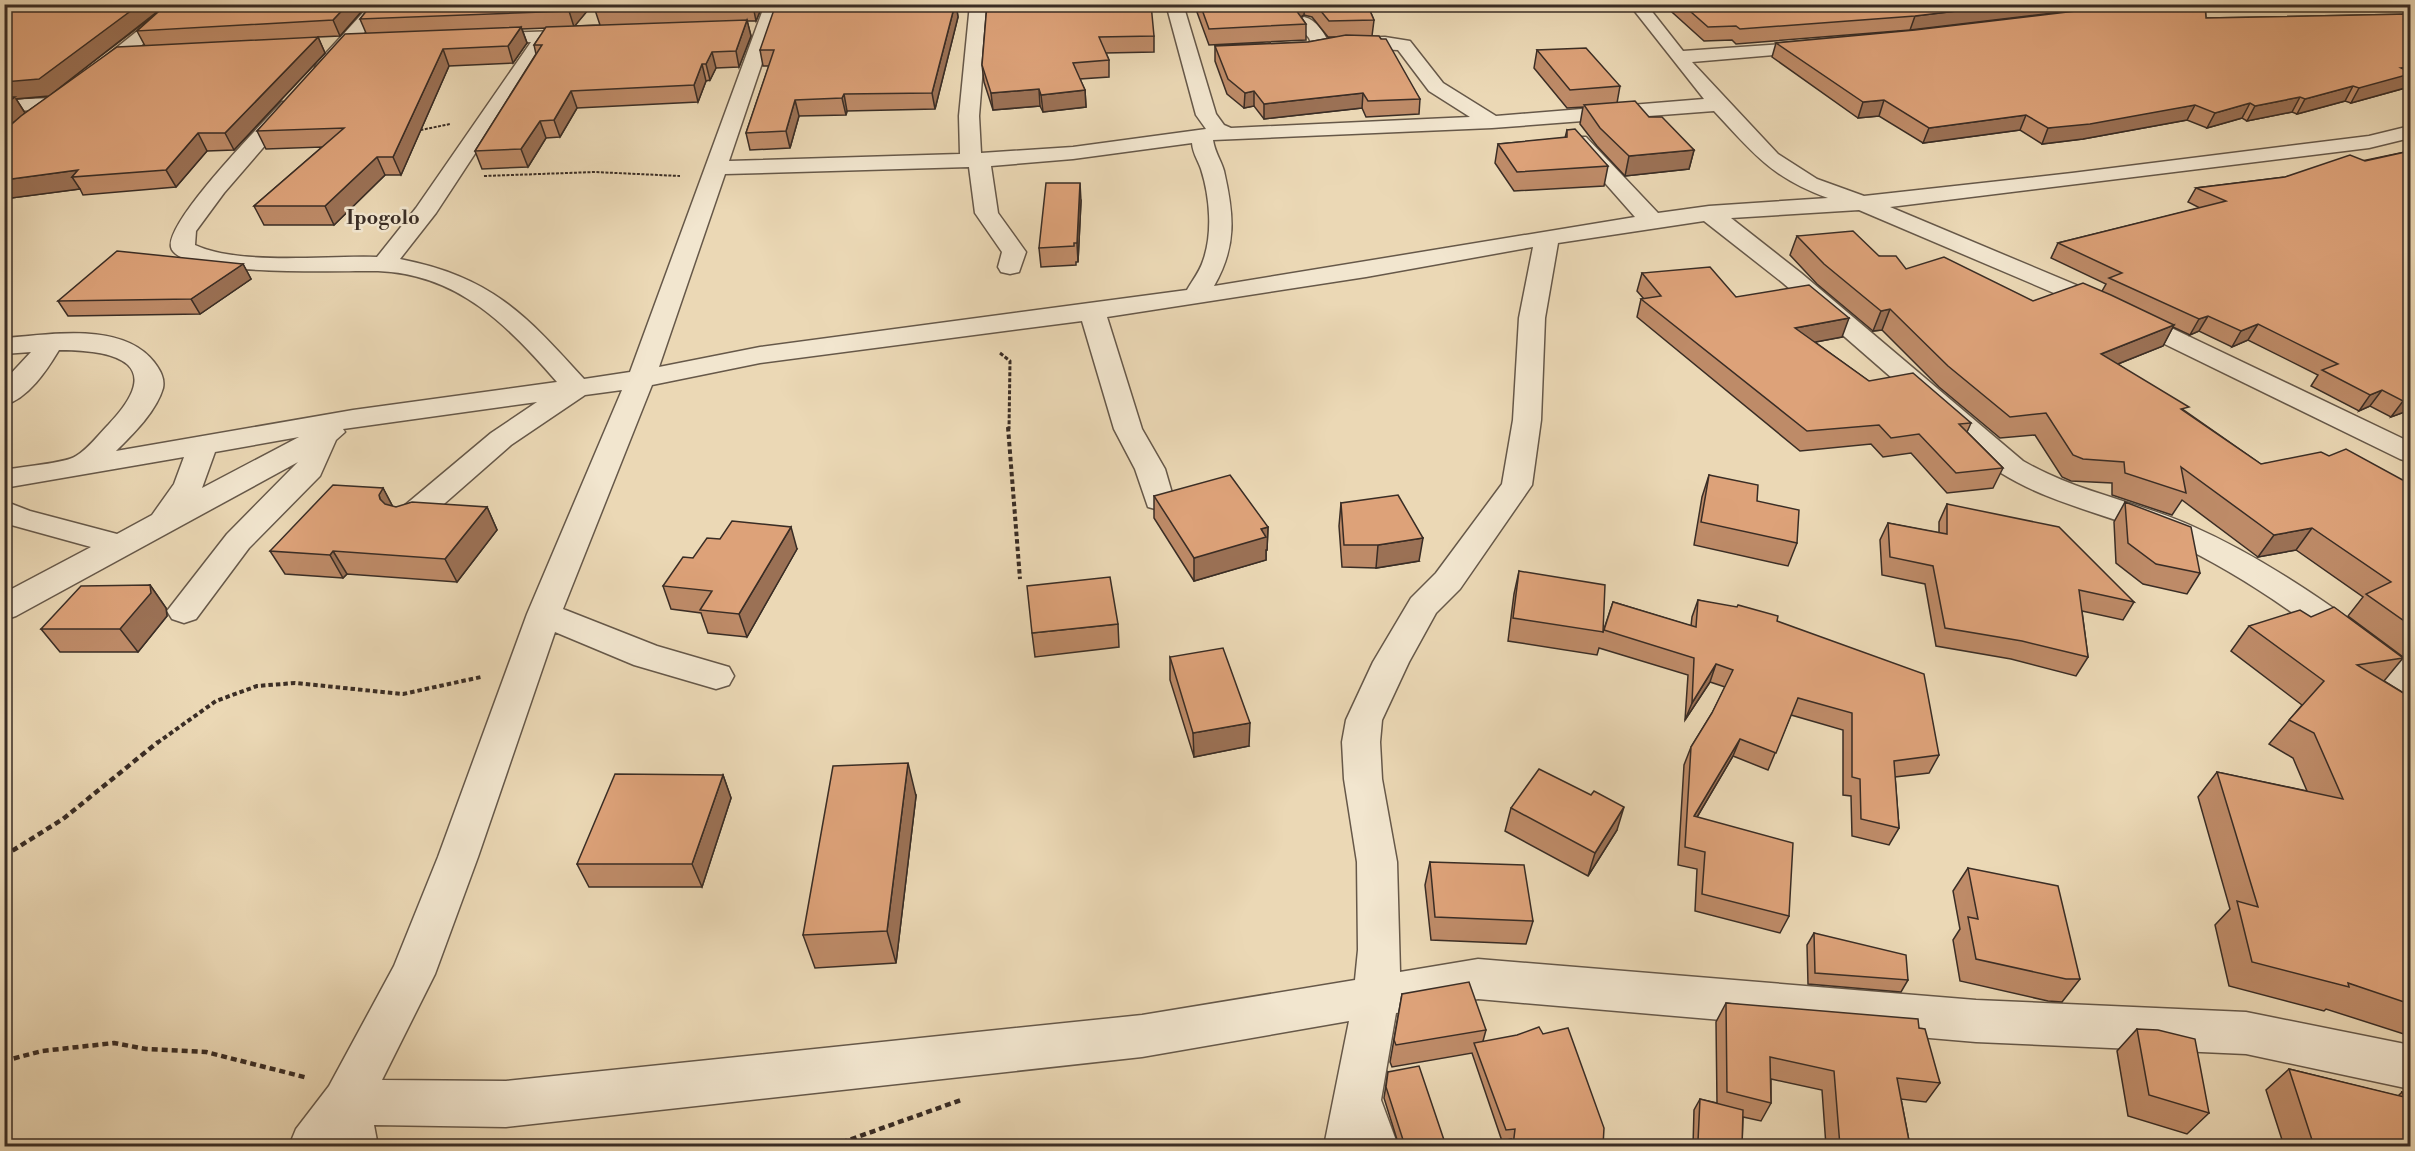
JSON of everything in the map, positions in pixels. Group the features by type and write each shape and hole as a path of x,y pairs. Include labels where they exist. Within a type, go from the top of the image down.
{"street":[{"path":"23,127 120,56 182,4"},
{"path":"381,4 216,188 184,231 183,248 191,254 229,260 384,264 470,289 508,313 577,388"},
{"path":"979,4 969,116 975,160 987,213 1014,252 1010,267"},
{"path":"1174,4 1212,134 1204,154 1212,168 1220,212 1220,239 1215,263 1196,296"},
{"path":"1636,4 1700,83 1722,104 1770,159 1809,184 1862,203 2131,318 2405,444"},
{"path":"2069,4 2093,10"},
{"path":"2031,23 2093,10"},
{"path":"580,35 595,18"},
{"path":"313,1146 351,1112 413,974 544,614 641,379 713,172 761,20"},
{"path":"1304,22 1317,36 1321,46"},
{"path":"458,39 604,34"},
{"path":"384,264 424,213 544,36"},
{"path":"1298,48 1371,41 1404,45 1436,87 1492,122"},
{"path":"322,45 376,42"},
{"path":"1680,57 1832,44"},
{"path":"1188,54 1211,53"},
{"path":"120,56 154,54"},
{"path":"4,106 53,104"},
{"path":"713,172 975,160 1073,153 1212,134 1246,135 1492,122 1722,104"},
{"path":"1562,117 1583,147 1652,221"},
{"path":"4,479 353,419 641,379 760,355 1092,312 1366,270 1547,237 1652,221 1709,213 1862,203 2072,180 2369,142 2410,132"},
{"path":"1709,213 1792,278 2012,467 2047,487 2180,533 2233,559 2327,618 2410,682"},
{"path":"1348,1146 1376,998 1380,950 1380,901 1363,779 1361,742 1364,720 1391,662 1423,606 1448,581 1517,485 1527,420 1532,318 1547,237"},
{"path":"1092,312 1128,429 1150,469 1159,500"},
{"path":"4,346 112,344 142,362 149,375 149,387 138,406 86,465"},
{"path":"4,398 35,367 49,345"},
{"path":"409,518 501,439 577,388"},
{"path":"4,608 353,419"},
{"path":"184,611 238,541 309,470 324,435"},
{"path":"161,524 191,484 198,466 201,445"},
{"path":"4,511 19,518 120,545"},
{"path":"544,614 646,656 716,676"},
{"path":"351,1112 506,1104 1142,1036 1478,979 1976,1021 2246,1034 2410,1067"},
{"path":"1357,1100 1374,1146"}],"path":[{"path":"411,133 490,116"},
{"path":"447,177 585,172 640,176 713,172"},
{"path":"989,326 995,348 1010,361 1007,409 1020,579"},
{"path":"4,856 53,825 203,709 246,688 290,682 393,694 433,689 526,668"},
{"path":"4,1061 42,1051 114,1043 146,1049 206,1052 295,1076 351,1112"}],"building":[{"path":"4,4 140,4 39,79 4,82"},
{"path":"167,4 348,4 333,20 137,31"},
{"path":"372,4 575,4 569,11 360,19"},
{"path":"599,4 753,4 753,6 595,10"},
{"path":"776,4 955,4 932,93 844,94 842,98 795,100 786,131 746,133 774,50 760,50"},
{"path":"987,4 1151,4 1154,36 1099,37 1109,60 1073,63 1085,90 1041,95 1039,89 991,93 982,65"},
{"path":"1200,4 1296,4 1293,6 1306,24 1209,29"},
{"path":"1315,4 1367,4 1374,20 1329,21"},
{"path":"1682,4 2015,4 1915,16 1740,29 1736,26 1708,27"},
{"path":"2205,4 2206,18 2410,14 2410,67 2401,68 2410,74 2359,88 2353,86 2305,99 2300,97 2255,106 2250,103 2215,113 2195,105 2090,124 2048,128 2026,115 1929,128 1884,100 1863,102 1776,43 1915,30 2101,8"},
{"path":"747,20 736,51 712,52 706,64 702,64 694,85 571,91 554,120 540,121 521,149 475,151 542,45 534,45 546,27"},
{"path":"521,27 508,46 443,49 393,157 377,157 325,206 254,206 344,128 257,131 345,34"},
{"path":"1346,35 1379,36 1381,39 1386,39 1420,99 1368,101 1363,93 1264,104 1254,91 1245,93 1228,79 1215,46 1308,42"},
{"path":"318,37 225,133 198,133 166,170 72,177 78,170 4,180 4,131 21,116 117,47"},
{"path":"1586,48 1620,86 1570,90 1537,50"},
{"path":"4,97 15,97 4,105"},
{"path":"1635,101 1649,117 1662,117 1694,150 1629,156 1600,128 1584,105"},
{"path":"1575,129 1608,166 1517,172 1498,144 1567,137 1567,130"},
{"path":"2410,151 2410,398 2403,401 2382,390 2370,395 2322,370 2338,364 2258,324 2241,331 2208,316 2199,319 2109,278 2122,273 2058,243 2226,201 2196,188 2285,177 2350,155 2365,161"},
{"path":"1046,183 1080,183 1077,243 1074,243 1074,246 1039,248"},
{"path":"1853,231 1879,256 1896,256 1906,269 1944,257 2033,301 2083,283 2111,295 2174,325 2101,354 2189,407 2181,409 2261,464 2321,452 2329,456 2346,449 2410,484 2410,625 2366,594 2391,582 2312,528 2274,535 2181,467 2186,493 2125,473 2124,462 2083,459 2073,455 2046,413 2010,417 1948,366 1890,309 1881,311 1824,264 1797,236"},
{"path":"117,251 243,264 191,299 58,301"},
{"path":"1710,267 1736,297 1809,285 1849,318 1795,328 1869,381 1913,373 1971,423 1959,424 2003,468 1956,473 1919,434 1891,438 1879,425 1807,431 1641,299 1661,296 1642,273"},
{"path":"1230,475 1268,527 1261,529 1266,537 1194,558 1154,496"},
{"path":"1709,475 1758,485 1757,501 1799,510 1797,543 1701,522"},
{"path":"333,485 383,488 379,495 380,499 385,504 396,507 412,502 487,507 445,559 333,551 330,555 270,551"},
{"path":"1398,495 1423,538 1378,545 1344,545 1341,503"},
{"path":"2125,502 2191,527 2200,573 2156,564 2128,543"},
{"path":"1947,504 2059,527 2134,602 2079,590 2088,657 2022,641 1945,628 1933,566 1890,557 1888,523 1947,534"},
{"path":"732,521 791,527 739,614 700,610 712,591 663,586 683,557 693,558 707,538 720,539"},
{"path":"1519,571 1605,585 1603,632 1513,618"},
{"path":"1110,577 1118,624 1032,633 1027,586"},
{"path":"150,585 151,593 120,629 41,629 81,586"},
{"path":"1698,600 1737,607 1738,605 1778,616 1777,621 1924,674 1939,755 1894,761 1899,828 1861,819 1860,779 1852,777 1852,713 1798,698 1776,753 1740,739 1694,816 1793,843 1789,916 1702,894 1705,852 1685,847 1691,747 1712,713 1733,670 1716,664 1692,703 1694,658 1604,630 1613,602 1696,627"},
{"path":"2334,607 2403,658 2357,665 2410,697 2410,1004 2348,983 2349,987 2252,962 2237,901 2258,907 2217,772 2343,799 2314,733 2289,720 2324,681 2249,626 2300,610 2311,617"},
{"path":"1223,648 1250,723 1193,733 1170,657"},
{"path":"908,763 887,931 803,935 833,766"},
{"path":"1539,769 1591,795 1594,791 1624,807 1595,853 1511,808"},
{"path":"615,774 723,775 692,864 577,864"},
{"path":"1430,862 1524,865 1533,921 1435,917"},
{"path":"1968,868 2058,886 2080,979 2066,979 1976,959 1968,917 1978,919"},
{"path":"1814,933 1906,955 1908,980 1815,973"},
{"path":"1469,982 1486,1030 1396,1045 1394,1040 1402,994"},
{"path":"1726,1003 1918,1019 1919,1028 1925,1029 1940,1083 1897,1078 1910,1146 1840,1146 1834,1071 1770,1057 1771,1103 1727,1092"},
{"path":"1539,1027 1543,1034 1568,1028 1604,1128 1603,1146 1513,1146 1515,1129 1506,1130 1474,1043 1517,1035"},
{"path":"2137,1029 2158,1030 2195,1039 2209,1113 2149,1095"},
{"path":"1419,1066 1445,1143 1405,1146 1386,1087 1388,1072"},
{"path":"2289,1069 2404,1097 2402,1092 2410,1095 2410,1146 2314,1146"},
{"path":"1700,1099 1743,1110 1742,1146 1702,1146 1702,1142 1698,1141"}],"district":[{"name":"Ipogolo","path":"383,217"}]}
